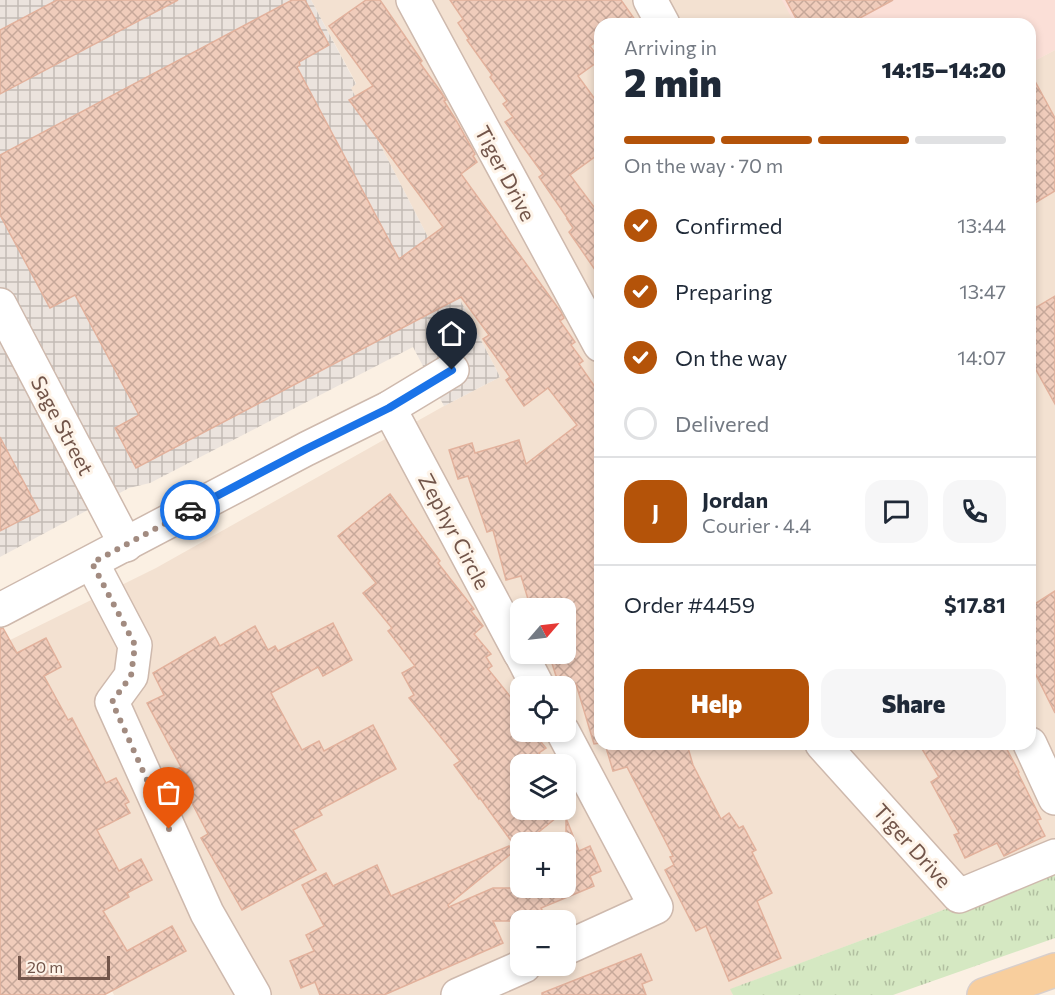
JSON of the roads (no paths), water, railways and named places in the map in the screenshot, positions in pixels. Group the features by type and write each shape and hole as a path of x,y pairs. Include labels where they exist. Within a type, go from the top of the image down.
{"main road":[{"path":"984,995 1055,970"}],"street":[{"name":"Tiger Drive","path":"412,0 594,334"},
{"path":"650,0 660,18"},
{"name":"Sage Street","path":"0,305 126,545"},
{"path":"0,610 306,449 389,408 452,370"},
{"name":"Zephyr Circle","path":"389,408 510,634"},
{"path":"92,563 135,645 131,676 112,702 207,913 254,995"},
{"path":"567,742 656,907 576,943"},
{"name":"Tiger Drive","path":"827,750 959,896 1055,856"},
{"path":"1033,750 1055,798"},
{"path":"458,995 510,972"}]}
